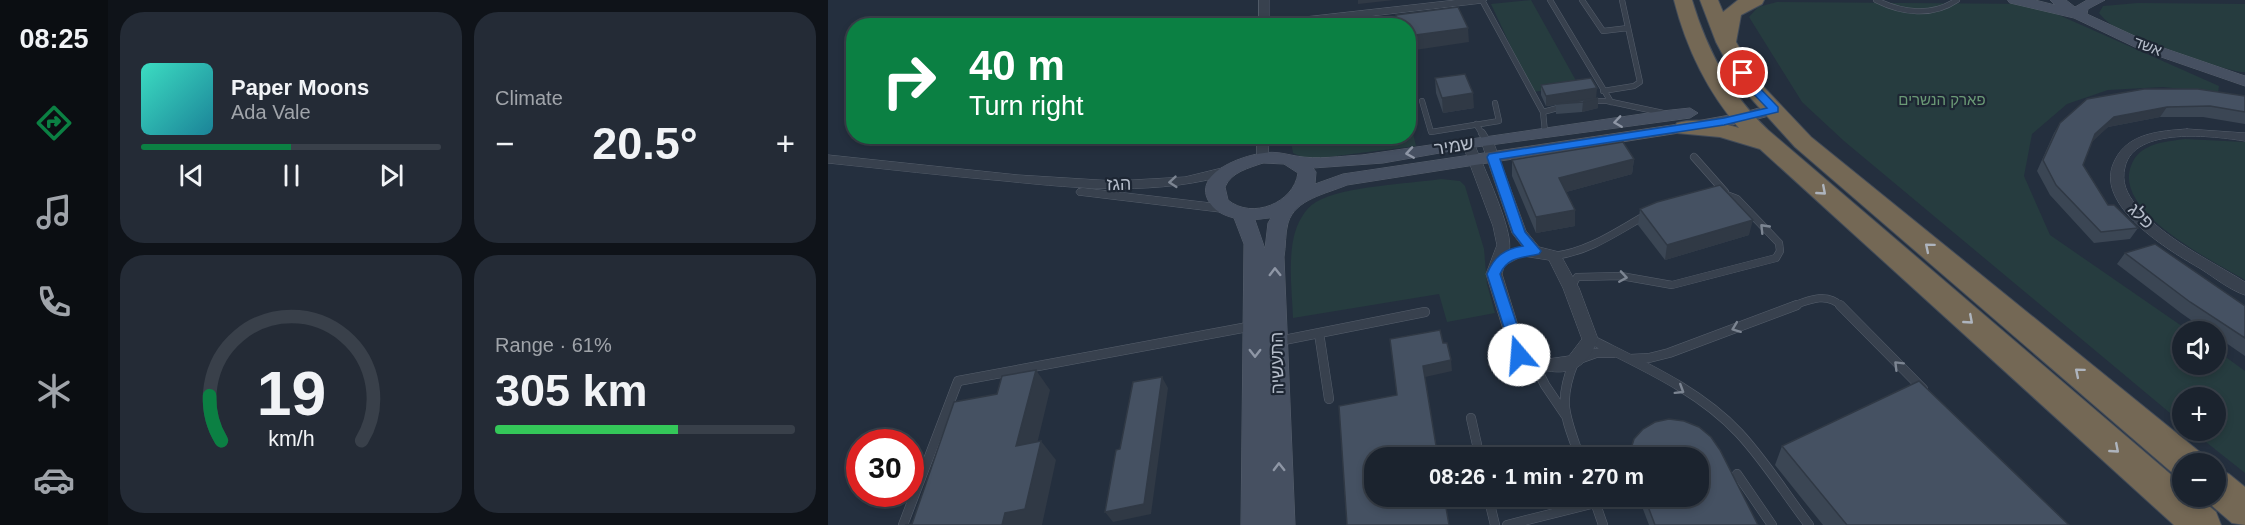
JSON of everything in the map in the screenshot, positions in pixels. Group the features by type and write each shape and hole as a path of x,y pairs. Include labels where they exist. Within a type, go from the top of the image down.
{"highway":[{"path":"1683,0 1697,42 1715,76 1739,113 1787,160 2202,525"},
{"path":"1709,0 1726,42 1750,85 1803,142 2175,453"},
{"path":"1726,42 1728,18 1736,6 1755,0"},
{"path":"1685,119 1709,105 1716,96 1715,76"},
{"path":"1685,119 1762,141 1787,160"},
{"path":"2226,495 2245,511"}],"street":[{"path":"1264,0 1264,18"},
{"path":"1311,18 1406,4 1482,0"},
{"path":"2015,0 2044,6 2083,19"},
{"name":"אשד","path":"2057,0 2083,19 2139,43 2245,81"},
{"path":"2083,19 2080,14 2082,7 2098,0"},
{"name":"שמיר","path":"1490,149 1545,132 1774,110"},
{"name":"שמיר","path":"1294,200 1343,180 1471,152 1685,119"},
{"name":"פלג","path":"2245,137 2179,134 2151,138 2133,145 2123,156 2116,172 2120,193 2132,209 2154,229 2245,289"},
{"path":"1263,144 1263,158"},
{"path":"1490,149 1519,233 1534,251"},
{"path":"1471,152 1500,226 1504,246 1494,274 1519,355 1534,363 1547,366 1576,360 1590,339 1571,288 1554,256 1534,251 1521,251 1498,263"},
{"name":"שמיר","path":"1297,162 1326,164 1471,152"},
{"path":"1284,158 1297,162 1307,172 1308,183 1294,200 1269,211 1235,211 1218,201 1215,191 1220,179 1230,170 1248,161 1284,158"},
{"name":"הגז","path":"828,159 1006,178 1111,185 1208,178 1230,170"},
{"name":"הגז","path":"1006,178 1102,195 1235,211"},
{"name":"התעשיה","path":"1255,525 1278,223 1294,200"},
{"name":"התעשיה","path":"1235,211 1254,244 1269,330 1281,525"}],"lane":[{"path":"1482,0 1543,112 1545,132"},
{"path":"1550,0 1603,91 1615,106 1607,101"},
{"path":"1582,0 1603,31 1628,28"},
{"path":"1603,91 1640,82 1622,0"},
{"path":"1876,0 1902,10 1932,11 1942,9 1957,0"},
{"path":"1422,100 1431,132 1499,121 1495,103"},
{"path":"1586,102 1607,101 1644,107 1685,119"},
{"path":"1543,112 1574,104"},
{"path":"1476,124 1490,149"},
{"path":"1571,288 1578,278 1588,275 1621,276 1672,285 1776,258 1780,251 1779,243 1737,199 1724,194 1694,158"},
{"path":"1554,256 1572,254 1592,246 1636,219 1653,212"},
{"path":"1630,359 1649,358 1669,353 1812,299 1829,298 1836,302 1926,393"},
{"path":"903,525 958,381 1269,330 1319,333 1425,312"},
{"path":"1319,333 1329,399"},
{"path":"1590,339 1630,359 1726,420 1739,433 1809,525"},
{"path":"1577,447 1568,420 1564,386 1576,360 1596,353 1618,354"},
{"path":"1534,363 1545,385 1568,420"},
{"path":"1471,418 1478,447"},
{"path":"1737,474 1772,525"},
{"path":"1491,507 1495,525"},
{"path":"1507,525 1570,507"},
{"path":"1596,507 1602,525"}],"green space":[{"path":"1531,0 1579,86 1532,92 1491,4"},
{"name":"פארק הנשרים","path":"1777,2 2034,4 2219,86 2218,93 2163,87 2108,90 2067,104 2032,134 2024,176 2050,235 2175,321 2172,321 2172,375 2226,375 2226,357 2245,371 2245,473 2226,458 2226,453 2220,453 2205,441 2226,441 2226,387 2172,387 2172,415 1844,141 1802,102 1749,17 1758,7"},
{"path":"2138,3 2245,4 2245,72 2201,61 2138,37 2112,25 2099,13 2103,6"},
{"path":"2185,139 2245,142 2245,280 2169,233 2137,201 2129,183 2131,166 2140,152 2153,145"},
{"path":"1291,144 1416,144 1416,146 1320,158 1304,158 1293,153"},
{"path":"1441,179 1460,181 1465,186 1484,249 1487,284 1495,313 1447,322 1439,294 1293,318 1292,246 1299,222 1312,205 1343,192"}],"building":[{"path":"1458,7 1468,28 1416,35 1416,18 1397,18 1396,15"},
{"path":"1465,74 1473,93 1442,98 1435,78"},
{"path":"1591,78 1597,88 1546,96 1541,85"},
{"path":"2144,89 2198,89 2245,96 2245,112 2210,106 2167,107 2114,117 2095,134 2083,165 2108,205 2114,205 2138,228 2101,232 2056,185 2043,160 2060,123 2087,99"},
{"path":"1598,98 1583,102 1556,104"},
{"path":"1623,142 1634,159 1559,178 1575,210 1536,217 1512,160"},
{"path":"1720,185 1753,220 1667,245 1640,209 1657,202"},
{"path":"2155,244 2245,306 2245,338 2226,326 2226,321 2219,321 2190,302 2125,253"},
{"path":"1440,330 1443,343 1447,343 1451,360 1423,366 1436,447 1364,447 1364,507 1446,507 1449,525 1347,525 1339,406 1397,395 1390,339"},
{"path":"1036,370 1016,446 1041,441 1025,509 1005,513 1002,525 905,525 912,524 918,507 924,507 924,489 954,402 997,394 1002,376"},
{"path":"1162,377 1144,504 1105,512 1116,450 1120,449 1133,382"},
{"path":"1919,381 2069,525 1847,525 1782,446"},
{"path":"1669,419 1684,421 1699,427 1711,437 1720,450 1758,525 1655,525 1648,507 1709,507 1709,447 1632,447 1634,439 1643,429 1655,422"}],"route":[{"path":"1519,355 1494,274 1498,263 1510,256 1521,251 1534,251 1519,233 1493,157 1724,122 1774,110 1750,85 1743,73"}]}
